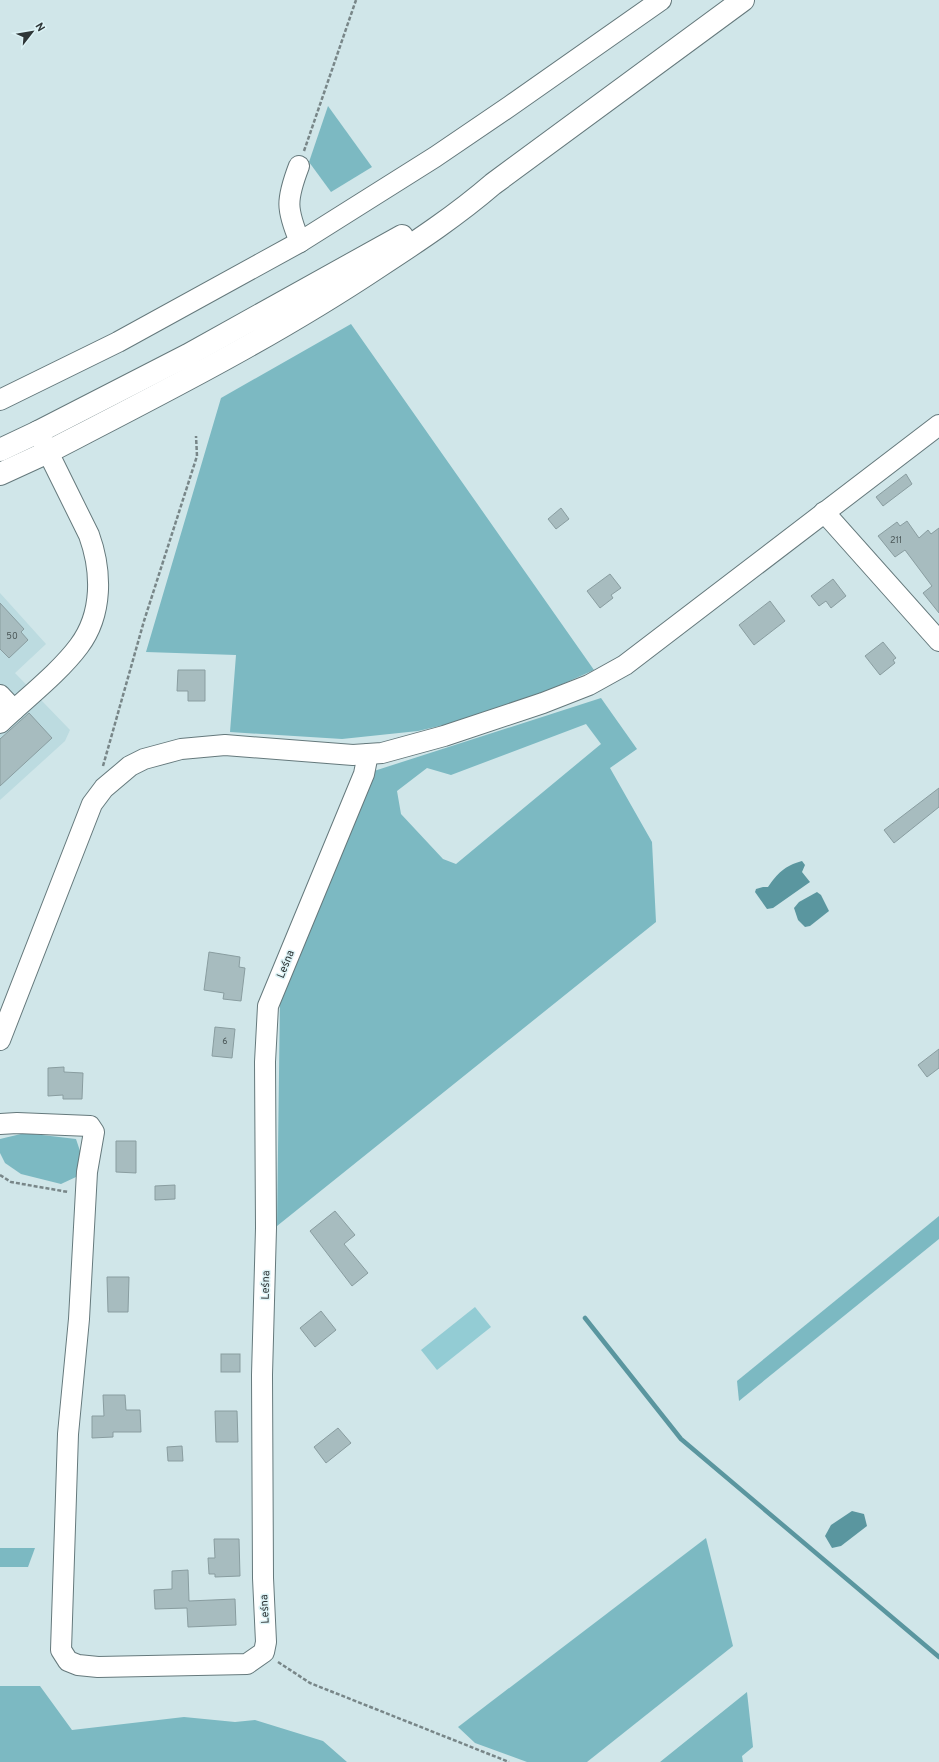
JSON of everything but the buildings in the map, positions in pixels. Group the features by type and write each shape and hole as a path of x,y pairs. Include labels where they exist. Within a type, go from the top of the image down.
{"main road":[{"path":"0,474 48,452 166,392 335,296 464,209 493,184 743,0"},
{"path":"0,450 188,355 493,184"}],"street":[{"path":"0,400 118,342 300,242 435,157 661,0"},
{"path":"299,166 290,189 289,204 290,219 300,242"},
{"path":"0,1040 92,804 104,788 130,766 144,759 181,749 225,745 353,755 382,753 444,736 543,703 589,685 625,665 939,425"},
{"path":"0,695 7,716 65,662 79,646 88,630 94,614 98,591 98,567 95,551 89,535 38,432"},
{"path":"824,512 939,641"},
{"name":"Leśna","path":"264,1652 266,1642 263,1578 262,1375 266,1228 265,1062 268,1006 364,774 368,754"},
{"path":"0,1124 17,1123 90,1126 94,1132 87,1172 79,1319 68,1434 61,1650 68,1661 78,1665 98,1667 247,1664 264,1652"}],"path":[{"path":"299,166 356,0"},
{"path":"101,774 144,621 197,456 196,436"},
{"path":"0,1175 11,1182 86,1196"},
{"path":"264,1652 310,1683 509,1762"}],"shaded area":[{"path":"328,106 372,167 331,192 309,162"},
{"path":"351,324 594,670 547,691 461,721 418,731 342,739 230,732 236,655 146,652 221,398"},
{"path":"0,593 46,644 15,673 70,730 65,741 0,800"},
{"path":"601,698 637,749 610,768 652,842 656,922 277,1226 280,998 374,771","holes":["586,724 601,744 456,864 443,859 401,814 397,791 427,768 451,775"]},
{"path":"802,861 805,865 802,872 810,882 773,908 767,909 755,892 756,889 768,887 782,871 790,865"},
{"path":"817,892 821,895 829,911 810,926 805,927 798,920 794,908 799,902"},
{"path":"25,1133 76,1139 81,1154 76,1177 61,1184 21,1174 5,1163 0,1153 0,1139"},
{"path":"939,1216 939,1239 739,1401 737,1381"},
{"path":"475,1307 491,1327 437,1370 421,1350"},
{"path":"852,1511 864,1514 867,1526 841,1546 832,1548 825,1536 831,1525"},
{"path":"706,1538 733,1646 587,1762 527,1762 475,1743 458,1727"},
{"path":"0,1548 35,1548 28,1567 0,1567"},
{"path":"0,1686 40,1686 72,1730 184,1717 235,1722 255,1720 323,1741 347,1762 0,1762"},
{"path":"747,1692 753,1747 742,1756 743,1762 660,1762"}],"waterway":[{"path":"585,1318 681,1439 939,1657"}]}
